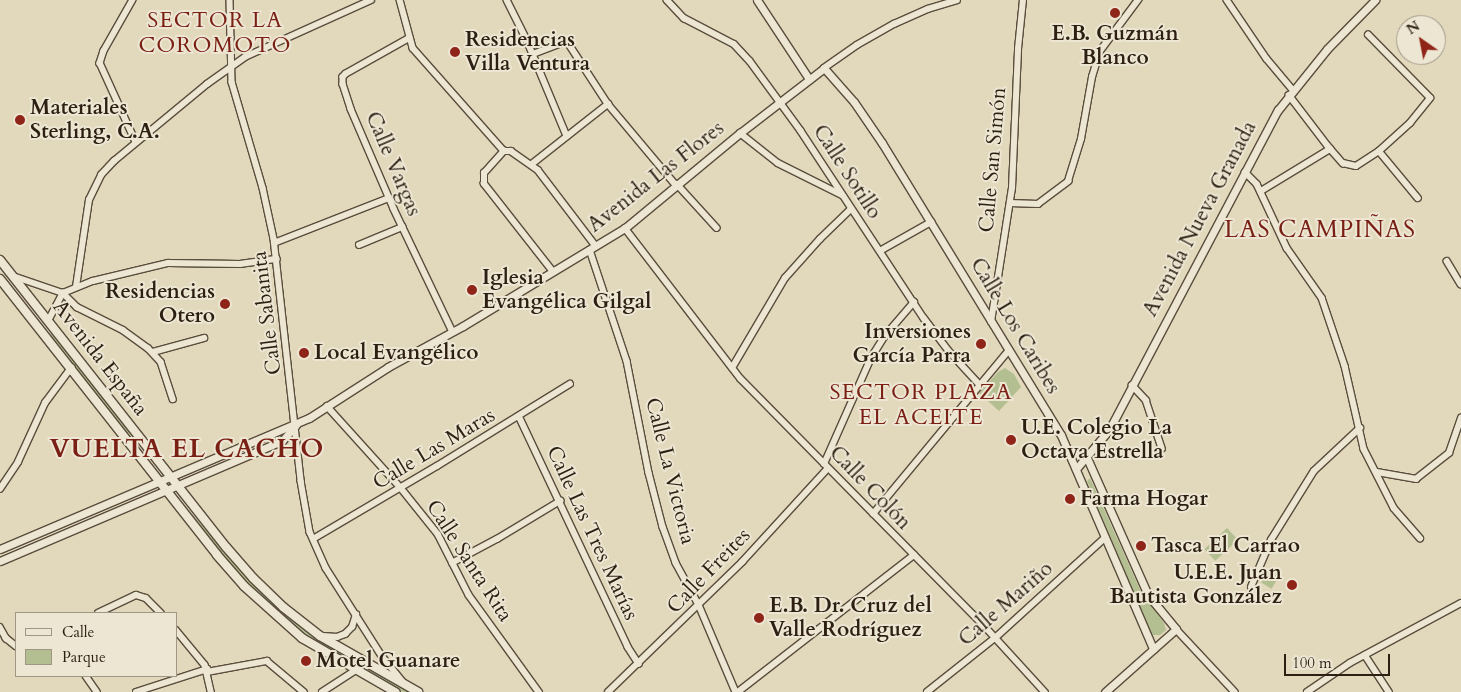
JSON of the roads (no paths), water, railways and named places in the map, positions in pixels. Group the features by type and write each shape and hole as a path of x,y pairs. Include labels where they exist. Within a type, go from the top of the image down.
{"main road":[{"name":"Avenida España","path":"0,260 252,578 283,607 320,636 418,692"},
{"name":"Avenida España","path":"0,279 217,555 258,600 302,638 395,692"},
{"path":"41,330 48,321"}],"street":[{"path":"133,0 104,51 100,63 136,142"},
{"name":"Calle Sabanita","path":"230,0 230,67 232,82 263,188 277,259 302,490 312,539 319,555 356,615 389,666 406,686"},
{"path":"76,287 84,222 93,189 105,169 230,67 254,52 371,0"},
{"path":"400,0 410,38 416,52 504,150 484,173 484,184 553,272"},
{"path":"507,0 533,54 567,136"},
{"name":"Calle Sotillo","path":"667,0 684,18 734,44 750,61 780,101 914,302 949,351 980,385"},
{"path":"757,0 809,80"},
{"name":"Avenida Las Flores","path":"0,549 278,430 296,425 388,366 453,332 625,228 676,184 824,68 881,32 911,16 943,2 957,0"},
{"name":"Calle San Simón","path":"991,322 1010,203 1018,49 1023,0"},
{"path":"1010,203 1038,204 1068,181 1081,139 1092,77 1100,51 1138,0"},
{"path":"1226,0 1330,150 1343,163 1352,166 1361,164 1379,151 1410,123 1430,98 1368,35"},
{"name":"Avenida Nueva Granada","path":"1076,469 1109,430 1273,119 1291,93 1327,49 1375,0"},
{"name":"Calle Vargas","path":"410,38 350,71 343,79 351,109 389,198 453,332"},
{"path":"533,54 567,41 608,104 676,184 717,228"},
{"name":"Calle Los Caribes","path":"824,68 860,111 931,222 1061,435 1153,649"},
{"path":"532,164 608,104"},
{"path":"740,133 778,163 842,195"},
{"name":"Calle La Victoria","path":"504,150 511,151 532,164 555,188 593,248 627,361 649,473 663,528 676,563 699,605 737,692"},
{"path":"1261,191 1330,150"},
{"path":"1379,151 1418,198"},
{"path":"1245,172 1261,191 1287,248 1315,285 1326,305 1345,366 1364,449 1394,508 1420,538"},
{"path":"274,243 389,198"},
{"path":"732,368 785,278 820,238 852,209"},
{"path":"880,251 931,222"},
{"path":"359,245 402,227"},
{"name":"Calle Colón","path":"625,228 649,256 732,368 995,638 1045,692"},
{"path":"48,321 63,293 76,287 168,262 240,264 277,259"},
{"path":"1447,261 1461,284"},
{"path":"13,276 63,293 77,307 123,330 153,352 161,362 173,398"},
{"name":"Calle Freites","path":"608,692 742,562 826,466 871,358 884,337 914,302"},
{"path":"153,352 204,338"},
{"path":"873,514 1009,350"},
{"path":"0,489 18,462 45,403 71,368"},
{"name":"Calle Las Maras","path":"312,539 401,488 570,384"},
{"path":"1132,385 1146,400 1162,448"},
{"name":"Calle Santa Rita","path":"327,406 401,488 438,534 469,595 539,692"},
{"name":"Calle Las Tres Marías","path":"519,416 628,646 639,664"},
{"path":"1377,472 1416,479 1449,453 1461,418"},
{"name":"Avenida Las Flores","path":"0,561 282,441 296,425"},
{"path":"1251,587 1272,540 1314,471 1360,428"},
{"path":"1087,458 1148,595 1176,629 1235,692"},
{"path":"452,563 496,540 560,501"},
{"name":"Calle Mariño","path":"927,692 995,638 1105,538"},
{"path":"737,692 747,690 914,555"},
{"path":"100,612 136,595 146,598 160,612"},
{"path":"1308,692 1365,655 1461,603"},
{"path":"320,636 336,637 345,634 352,627 356,615"},
{"path":"0,626 6,638 15,645"},
{"path":"1105,692 1176,629"},
{"path":"178,632 202,660 207,670 211,692"},
{"path":"1365,655 1389,692"},
{"path":"136,692 207,670 267,661 304,692"},
{"path":"322,692 356,670"},
{"path":"87,677 97,692"}],"place":[{"name":"E.B. Guzmán Blanco","path":"1115,13"},
{"name":"Residencias Villa Ventura","path":"455,52"},
{"name":"Materiales Sterling, C.A.","path":"20,120"},
{"name":"Iglesia Evangélica Gilgal","path":"472,290"},
{"name":"Residencias Otero","path":"225,304"},
{"name":"Inversiones García Parra","path":"981,344"},
{"name":"Local Evangélico","path":"304,353"},
{"name":"U.E. Colegio La Octava Estrella","path":"1011,440"},
{"name":"Farma Hogar","path":"1070,499"},
{"name":"Tasca El Carrao","path":"1141,546"},
{"name":"U.E.E. Juan Bautista González","path":"1292,585"},
{"name":"E.B. Dr. Cruz del Valle Rodríguez","path":"759,618"},
{"name":"Motel Guanare","path":"306,661"}],"district":[{"name":"SECTOR LA COROMOTO","path":"215,32"},
{"name":"LAS CAMPIÑAS","path":"1320,230"},
{"name":"SECTOR PLAZA EL ACEITE","path":"921,405"},
{"name":"VUELTA EL CACHO","path":"187,449"}]}
